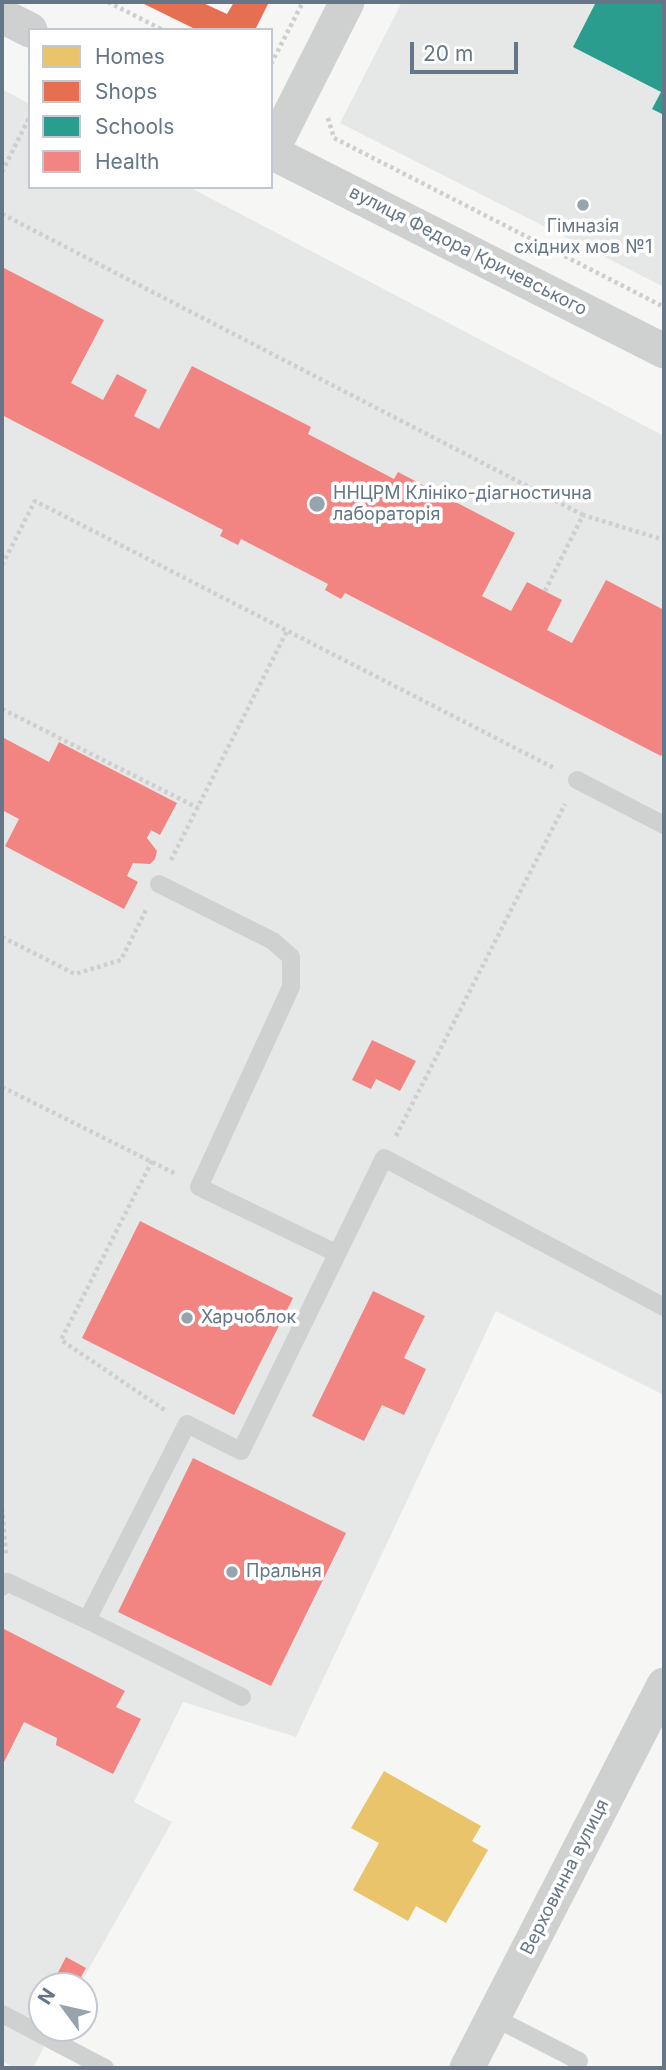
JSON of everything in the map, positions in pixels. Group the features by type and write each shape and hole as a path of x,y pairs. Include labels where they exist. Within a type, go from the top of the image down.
{"street":[{"path":"273,148 347,2"},
{"path":"2,16 28,29"},
{"name":"вулиця Федора Кричевського","path":"273,153 664,351"},
{"name":"Верховинна вулиця","path":"467,2068 664,1685"}],"lane":[{"path":"577,780 664,825"},
{"path":"159,884 273,941 291,957 290,987 199,1187 336,1253"},
{"path":"87,1620 187,1424 241,1451 384,1158 664,1307"},
{"path":"5,1585 87,1620 242,1697"},
{"path":"2,2014 105,2068"},
{"path":"493,2017 579,2061"}],"path":[{"path":"108,2 159,28"},
{"path":"273,60 303,2"},
{"path":"326,112 334,138 664,307"},
{"path":"2,172 28,120"},
{"path":"2,214 583,515 664,540"},
{"path":"2,565 35,501 577,780 384,1158"},
{"path":"545,591 583,515"},
{"path":"2,937 75,974 121,960 287,631"},
{"path":"2,709 198,808"},
{"path":"2,1087 199,1187"},
{"path":"152,1161 61,1340 187,1424"},
{"path":"2,1508 5,1585"}],"shaded area":[{"name":"Гімназія східних мов №1","path":"402,2 664,2 664,287 340,123"},
{"path":"2,89 28,103 28,189 193,189 664,436 664,1395 496,1311 296,1737 183,1702 134,1802 172,1822 87,1972 28,1972 28,2042 47,2042 33,2068 15,2068 2,2061"}],"building: Homes":[{"path":"384,1771 481,1826 472,1841 488,1850 446,1923 416,1906 408,1921 353,1890 379,1843 351,1828"}],"building: Shops":[{"path":"140,2 201,2 227,14 234,2 269,2 256,28 193,28"}],"building: Schools":[{"path":"596,2 664,2 664,115 652,109 661,92 573,47"}],"building: Health":[{"name":"ННЦРМ Клініко-діагностична лабораторія","path":"2,267 104,320 71,383 103,400 117,374 147,390 134,416 159,429 192,366 311,427 308,434 394,479 398,472 515,533 482,596 511,611 527,582 562,600 547,630 572,643 606,580 664,610 664,750 661,756 345,593 341,599 325,590 328,584 241,539 238,545 220,536 223,530 2,415"},
{"path":"2,737 49,762 59,742 177,803 160,835 151,830 147,838 157,851 155,859 150,864 133,863 127,876 138,882 124,909 5,846 19,819 2,810"},
{"path":"372,1040 416,1061 400,1091 376,1079 371,1089 352,1080"},
{"name":"Харчоблок","path":"140,1221 293,1298 234,1415 82,1338"},
{"path":"373,1291 425,1316 404,1358 426,1369 404,1415 382,1405 364,1441 312,1416"},
{"name":"Пральня","path":"193,1458 346,1533 271,1686 118,1612"},
{"path":"2,1628 125,1691 116,1707 141,1719 113,1774 56,1745 57,1738 24,1722 2,1766"},
{"path":"66,1957 86,1968 84,1972 58,1972"}],"place":[{"name":"Гімназія східних мов №1","path":"583,205"},
{"name":"ННЦРМ Клініко-діагностична лабораторія","path":"317,504"},
{"name":"Харчоблок","path":"187,1318"},
{"name":"Пральня","path":"232,1572"}]}
